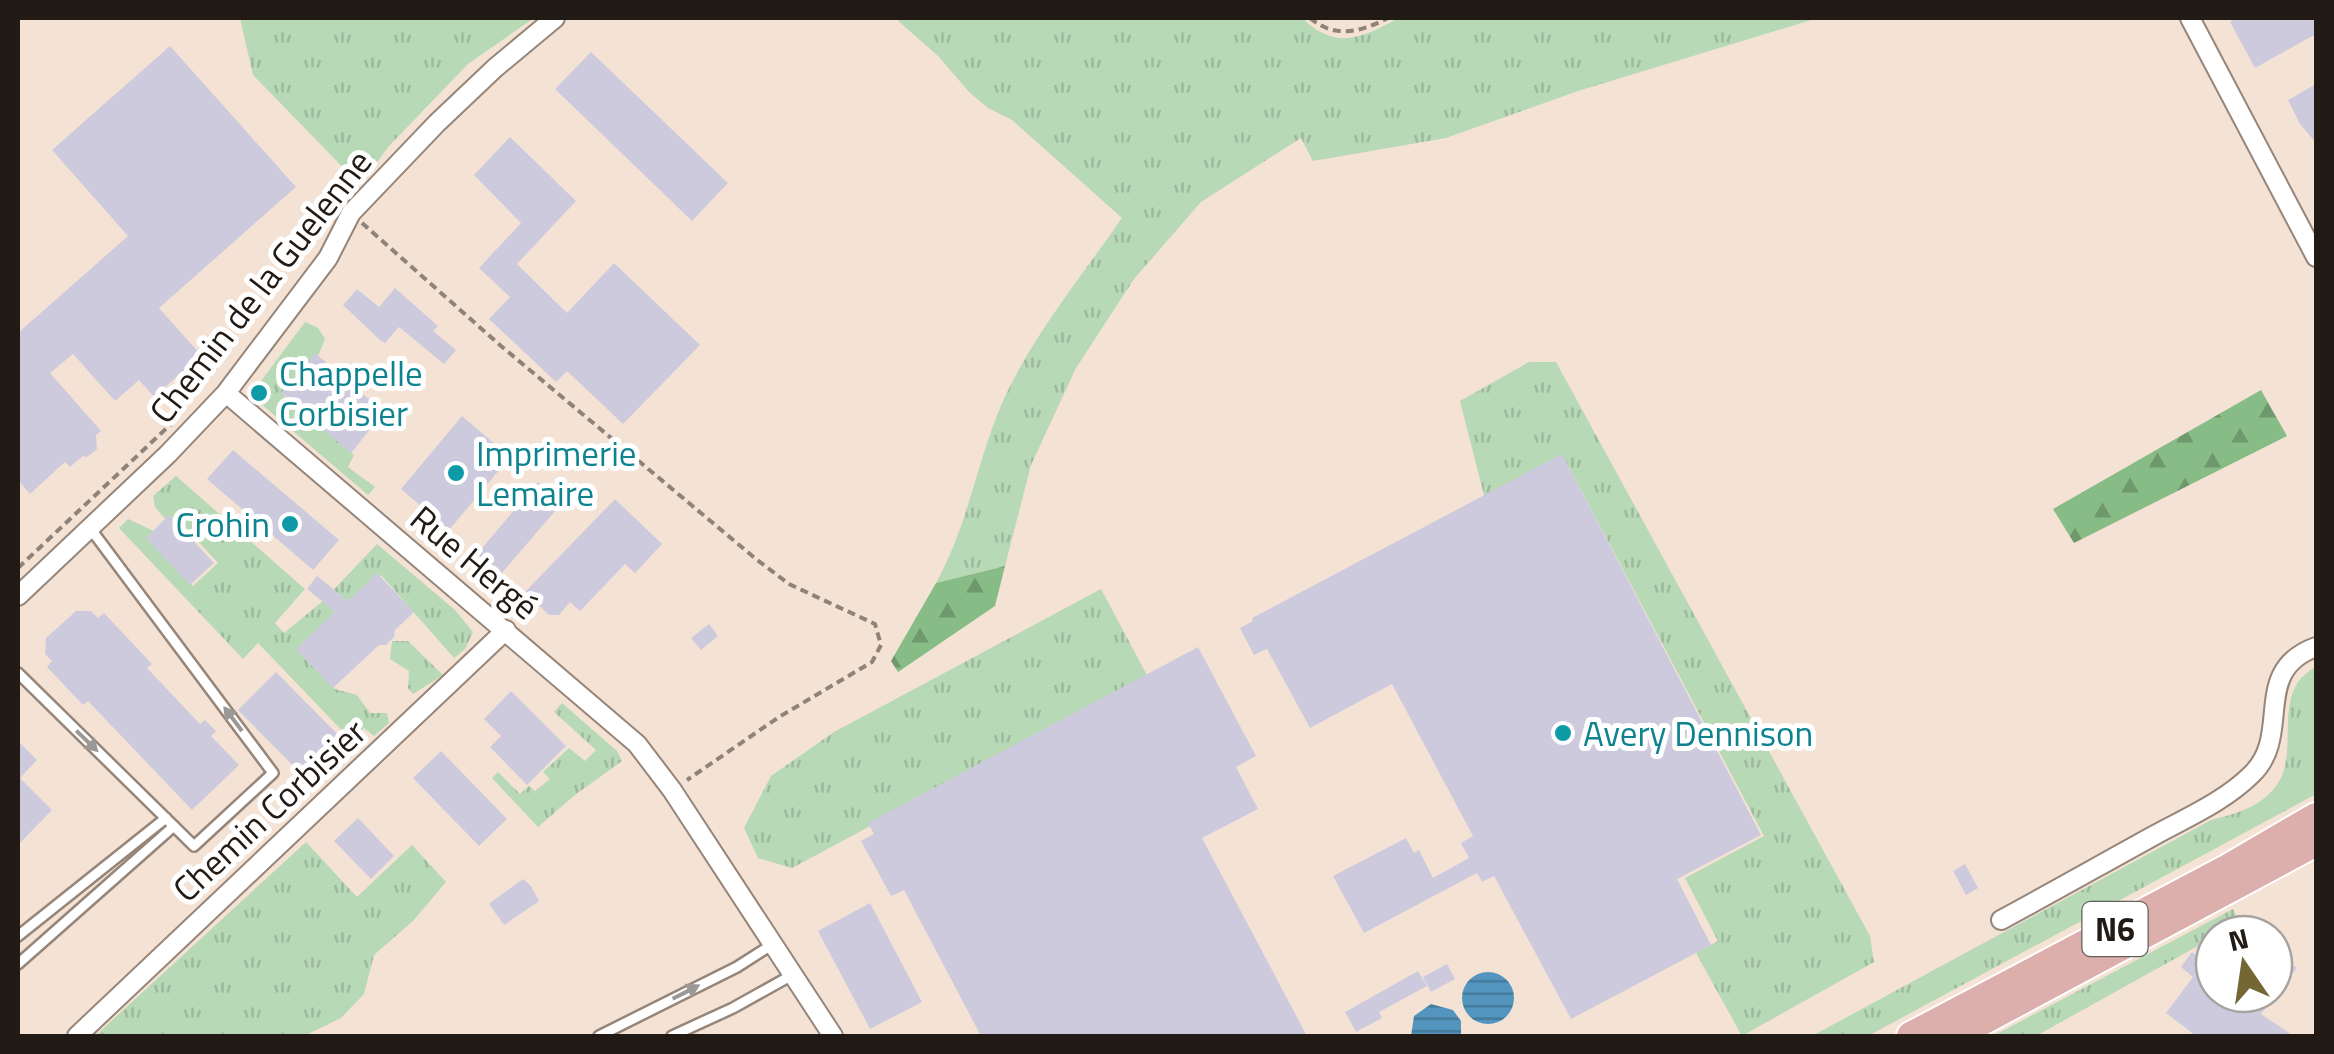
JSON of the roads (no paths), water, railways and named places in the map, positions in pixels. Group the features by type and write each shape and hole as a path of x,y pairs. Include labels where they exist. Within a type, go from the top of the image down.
{"main road":[{"name":"N6","path":"1911,1036 2316,818"},
{"name":"N6","path":"1954,1036 2316,842"}],"street":[{"name":"Chemin de la Guelenne","path":"18,596 168,454 226,393 328,258 351,214 472,90 555,18"},
{"path":"2190,18 2316,257"},
{"name":"Rue Hergé","path":"226,393 636,744 672,790 833,1036"},
{"name":"Chemin Corbisier","path":"76,1036 506,630"},
{"path":"2001,920 2210,805 2244,781 2264,758 2272,740 2274,702 2286,666 2316,647"}],"lane":[{"path":"18,673 194,846 273,773 90,528"},
{"path":"18,936 170,822"},
{"path":"18,964 170,822"},
{"path":"599,1036 737,967 774,944"},
{"path":"672,1036 794,974"}],"water":[{"path":"1488,972 1506,980 1514,998 1506,1016 1488,1024 1470,1016 1462,998 1470,980"},
{"path":"1431,1004 1453,1010 1461,1021 1461,1036 1411,1036 1414,1016"}],"place":[{"name":"Chappelle Corbisier","path":"259,393"},
{"name":"Imprimerie Lemaire","path":"456,473"},
{"name":"Crohin","path":"290,524"},
{"name":"Avery Dennison","path":"1563,733"}]}
